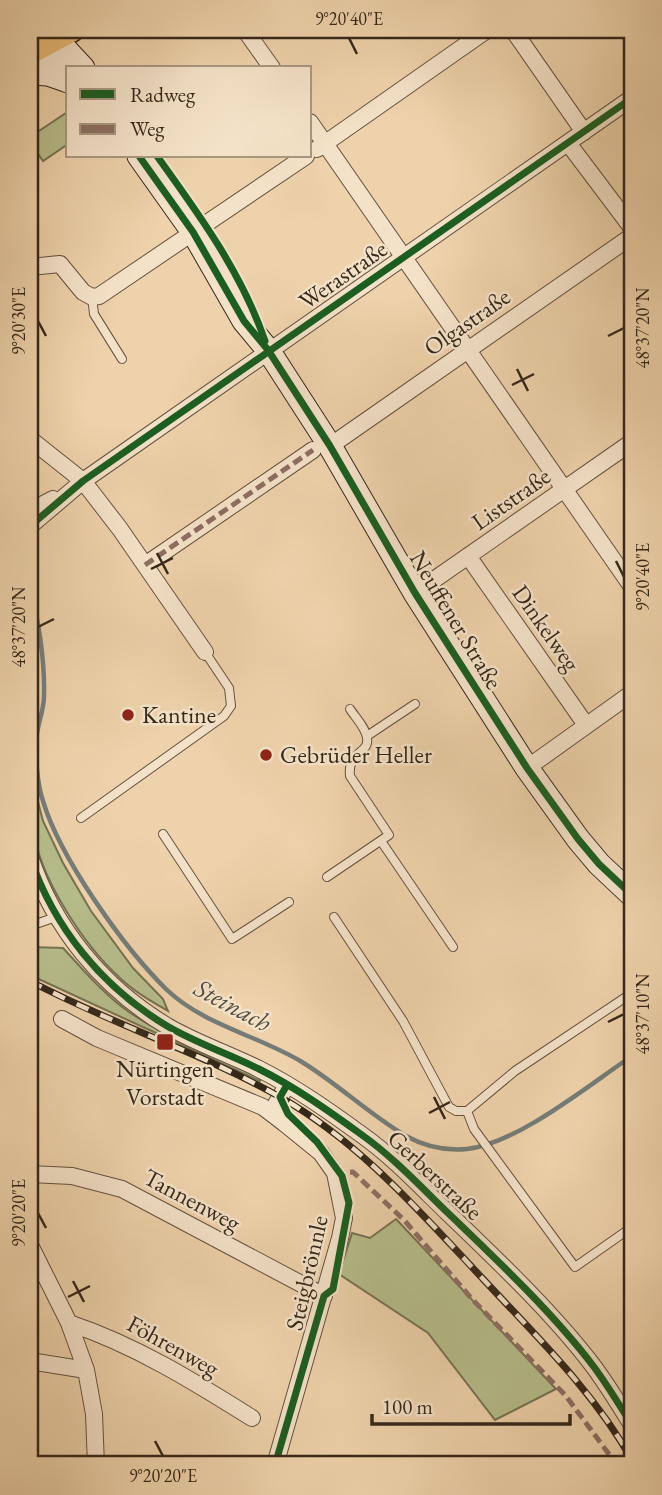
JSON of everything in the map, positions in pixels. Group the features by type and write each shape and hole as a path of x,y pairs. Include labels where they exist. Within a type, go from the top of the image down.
{"main road":[{"path":"81,30 89,66"},
{"path":"46,37 81,66"},
{"path":"46,37 66,77"},
{"path":"30,73 48,74 66,80"},
{"name":"Neuffener Straße","path":"141,158 199,229"},
{"name":"Neuffener Straße","path":"158,158 199,229 256,315 268,351 321,448 527,768 599,864 632,895"}],"street":[{"path":"312,152 487,30"},
{"path":"513,30 584,132"},
{"path":"248,31 271,66"},
{"name":"Werastraße","path":"30,526 80,483 632,97"},
{"path":"312,125 632,587"},
{"path":"568,143 632,228"},
{"path":"30,267 60,264 83,292 92,297 99,296 304,158"},
{"name":"Olgastraße","path":"145,565 632,236"},
{"path":"30,439 80,483 145,565 205,652"},
{"name":"Liststraße","path":"415,593 632,442"},
{"name":"Werastraße","path":"30,510 80,483"},
{"name":"Dinkelweg","path":"468,556 586,725"},
{"path":"527,768 632,693"},
{"name":"Gerberstraße","path":"30,857 41,891 56,917 74,944 95,968 168,1027 287,1084 364,1136 488,1251 593,1367 632,1425"},
{"name":"Steigbrönnle","path":"62,1019 97,1038 239,1096 271,1114 321,1153 335,1173 344,1218 275,1465"},
{"path":"271,1114 287,1084"},
{"name":"Tannenweg","path":"30,1174 72,1176 122,1189 324,1296"},
{"path":"30,1245 69,1323 86,1370 94,1414 96,1465"},
{"name":"Föhrenweg","path":"69,1323 104,1335 183,1375 252,1418"},
{"path":"30,1361 86,1370"}],"lane":[{"path":"92,297 94,314 122,359"},
{"path":"81,818 223,716 231,706 229,688 205,652"},
{"path":"367,736 415,704"},
{"path":"327,877 389,835 350,776 349,765 354,757 365,749 367,736 350,709"},
{"path":"163,834 232,939 289,902"},
{"path":"381,841 453,947"},
{"path":"30,926 56,917"},
{"path":"334,917 403,1021 449,1107 456,1111 467,1111 515,1072 632,993"},
{"path":"467,1111 474,1129 575,1267 632,1227"}],"green space":[{"path":"66,113 66,145 43,161 30,142 30,137"},
{"path":"30,771 43,821 63,863 91,911 133,968 163,999 168,1011 136,991 105,963 79,930 56,893 46,873 34,836"},
{"path":"30,947 63,948 103,990 129,1012 176,1039 261,1078 260,1081 30,975"},
{"path":"396,1219 556,1389 495,1420 428,1333 339,1274 352,1233 370,1238"}],"waterway":[{"name":"Steinach","path":"30,586 44,668 44,702 37,731 36,764 43,801 51,824 78,875 113,927 150,972 182,1002 215,1021 302,1062 413,1140 443,1148 467,1149 487,1145 508,1136 552,1111 632,1056"}],"railway":[{"path":"30,981 250,1081 309,1115 364,1157 544,1344 600,1411 632,1460"}],"marked path":[{"path":"145,565 313,450"},
{"path":"335,1173 353,1172 404,1220 472,1299 566,1396 617,1465"}],"cycle path":[{"path":"30,526 83,481 632,98"},
{"path":"140,158 193,232 244,321 268,350 330,446 415,593 527,768 578,839 599,864 632,895"},
{"path":"158,158 232,268 265,341"},
{"path":"30,857 52,908 83,954 101,974 143,1010 167,1026 286,1084 385,1153 543,1307 594,1367 632,1425"},
{"path":"275,1465 324,1296 333,1289 349,1203 342,1176 317,1142 288,1114 280,1097 287,1085"}],"place":[{"name":"Kantine","path":"128,715"},
{"name":"Gebrüder Heller","path":"266,755"},
{"name":"Nürtingen Vorstadt","path":"165,1042"}]}
